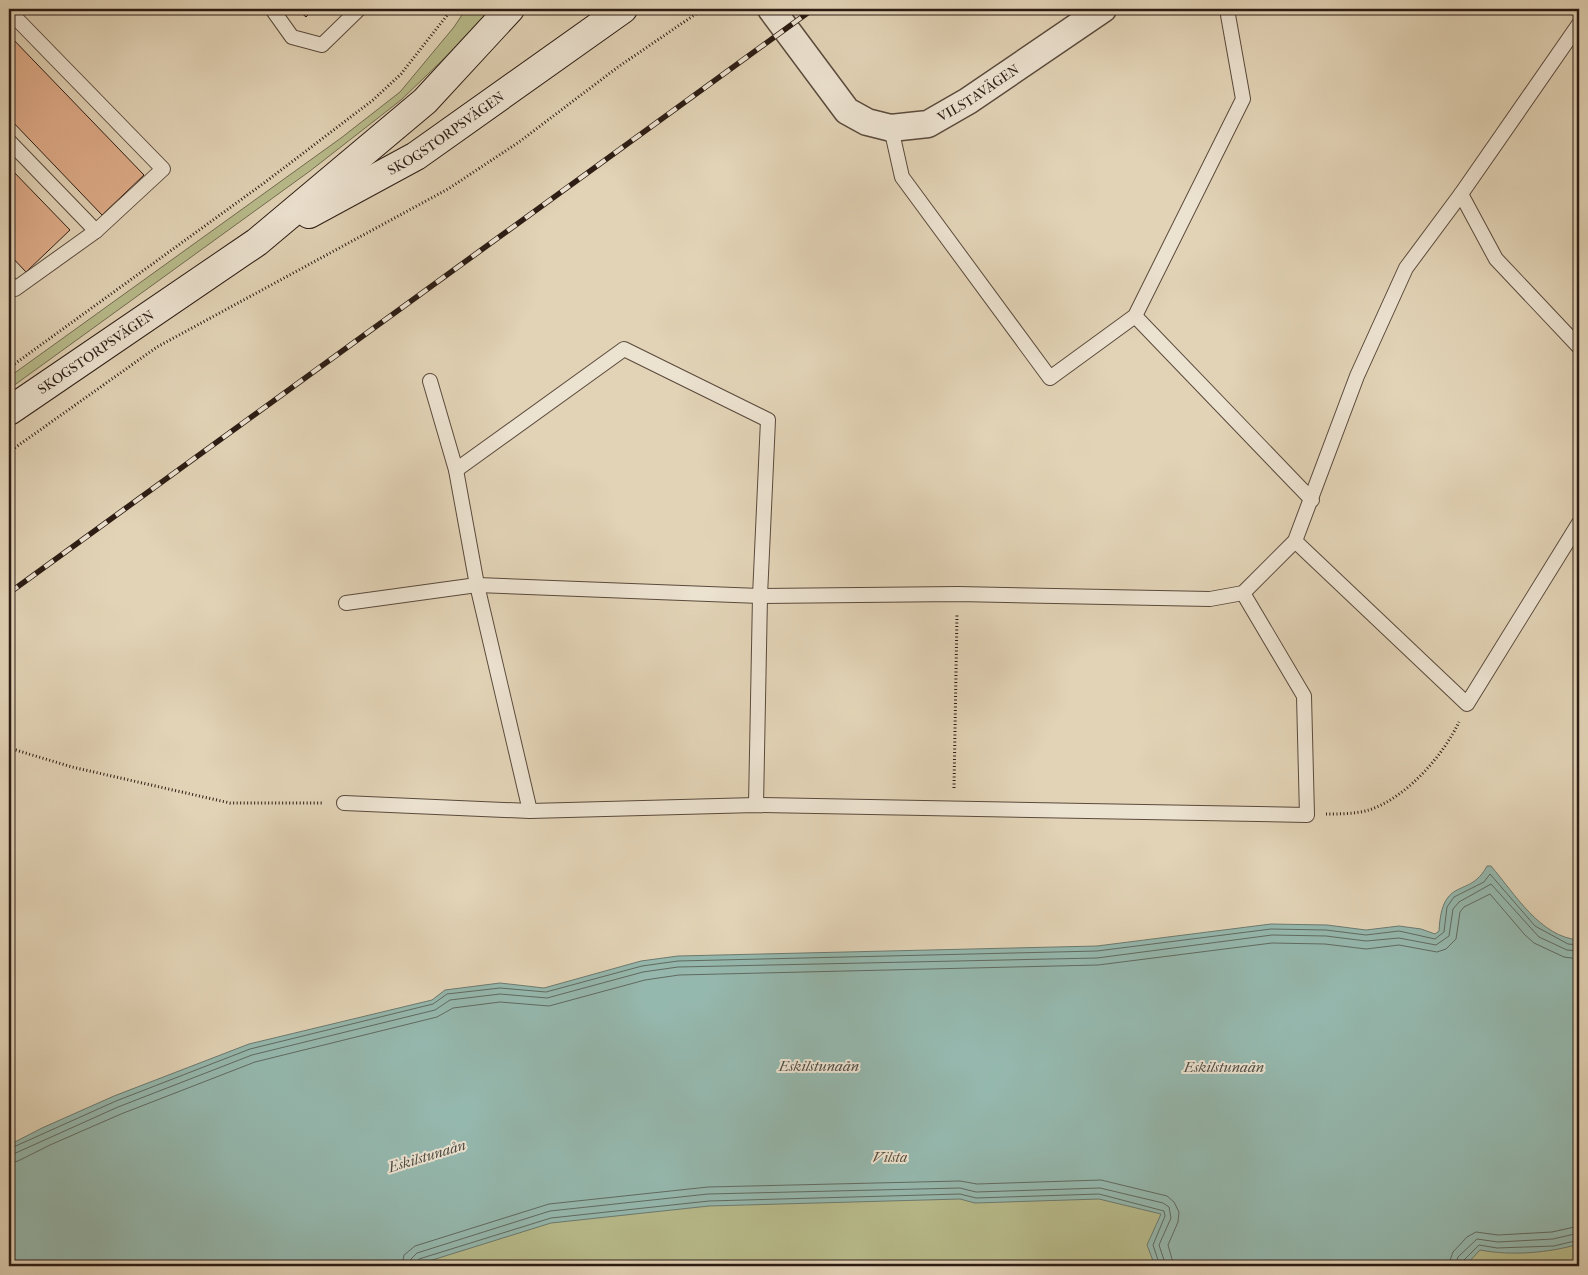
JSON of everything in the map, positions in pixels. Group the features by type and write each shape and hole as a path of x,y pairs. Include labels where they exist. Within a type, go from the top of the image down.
{"main road":[{"name":"SKOGSTORPSVÄGEN","path":"257,242 425,100 510,9"},
{"name":"SKOGSTORPSVÄGEN","path":"9,411 257,242 416,156 623,9"}],"street":[{"name":"VILSTAVÄGEN","path":"771,9 847,111 867,122 891,128 928,124 968,101 1104,9"}],"lane":[{"path":"272,9 292,37 322,45 359,9"},
{"path":"9,11 163,169 96,231 15,289 9,283"},
{"path":"891,128 902,177 1050,378 1135,316 1243,99 1228,15"},
{"path":"346,603 477,585 760,596 958,594 1210,599 1243,593 1295,541 1357,376 1406,268 1461,194 1579,24"},
{"path":"9,141 96,231"},
{"path":"1461,194 1496,259 1579,348"},
{"path":"1135,316 1312,500"},
{"path":"456,470 624,349 768,420 760,596 756,805"},
{"path":"430,381 456,470 477,585 530,811"},
{"path":"1295,541 1468,704 1579,522"},
{"path":"344,803 530,811 756,805 1307,814 1304,696 1243,593"}],"path":[{"path":"9,368 264,184 373,100 401,74 452,9"},
{"path":"9,452 157,347 448,189 519,142 618,67 703,9"},
{"path":"954,808 958,594"},
{"path":"1307,814 1369,810 1395,796 1427,769 1450,741 1468,704"},
{"path":"9,748 72,766 230,803 344,803"}],"green space":[{"path":"466,9 492,9 478,26 401,100 310,171 9,389 9,377 341,138 400,92 454,27"},
{"name":"Vilsta","path":"1579,1106 1579,1266 201,1266 322,1173"}],"water":[{"name":"Eskilstunaån","path":"1487,866 1491,866 1519,901 1540,923 1565,937 1579,940 1579,1244 1555,1250 1530,1253 1480,1250 1465,1266 1155,1266 1147,1245 1161,1214 1099,1199 975,1203 960,1199 709,1206 551,1223 413,1266 9,1266 9,1145 114,1096 249,1044 432,1000 445,990 500,983 544,988 641,961 678,956 1097,946 1271,924 1327,925 1366,930 1399,926 1421,929 1435,934 1439,931 1441,913 1445,902 1451,894 1480,876"}],"building":[{"path":"297,9 314,9 306,17"},
{"path":"9,35 144,175 102,215 9,118"},
{"path":"9,167 70,230 26,272 9,254"}],"railway":[{"path":"9,593 813,9"}]}
